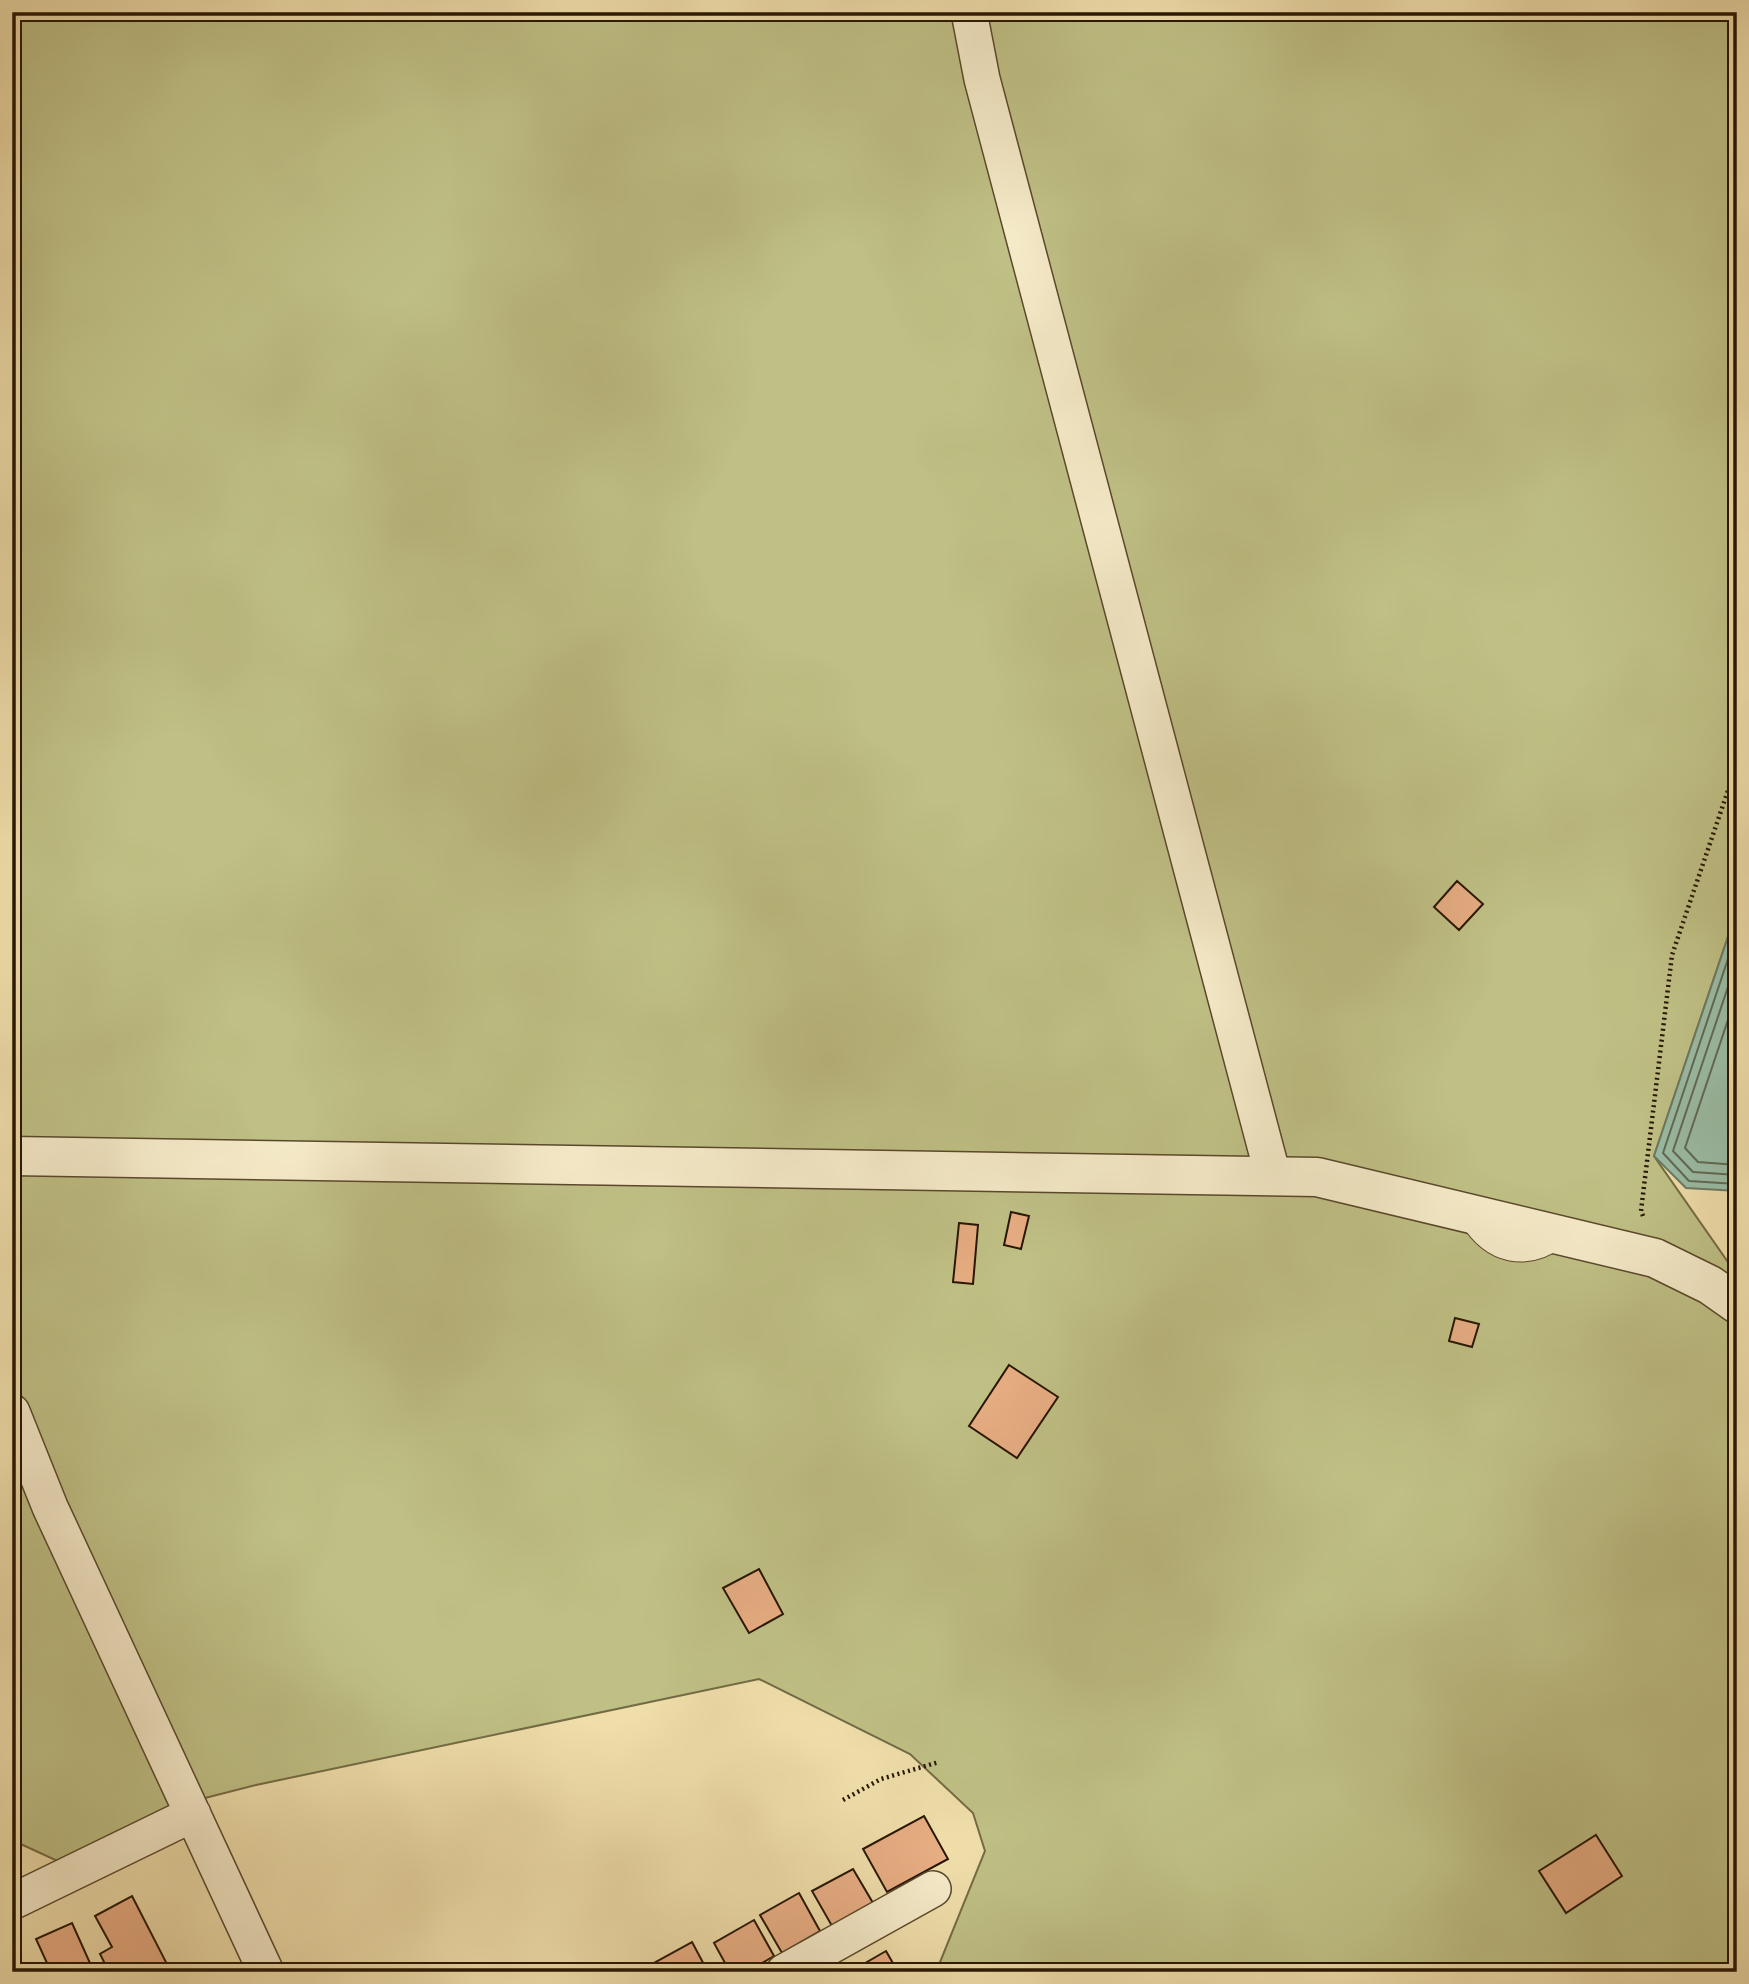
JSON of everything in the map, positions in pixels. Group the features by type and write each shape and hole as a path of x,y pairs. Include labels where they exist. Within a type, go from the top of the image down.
{"street":[{"path":"969,12 985,92 1273,1177"},
{"path":"12,1156 1317,1177 1655,1258 1710,1285 1737,1304"},
{"path":"12,1412 50,1507 266,1972"},
{"path":"12,1902 193,1814"},
{"path":"784,1972 933,1889"}],"path":[{"path":"1655,1258 1641,1211 1672,955 1737,764"},
{"path":"843,1800 881,1779 939,1762"}],"green space":[{"path":"12,12 1737,12 1737,910 1654,1156 1737,1275 1737,1972 936,1972 985,1851 973,1813 910,1754 759,1679 256,1785 166,1808 66,1865 12,1840"}],"water":[{"path":"1737,910 1737,1191 1686,1188 1654,1156"}],"building":[{"path":"1457,881 1483,904 1459,930 1434,907"},
{"path":"1011,1212 1029,1216 1021,1249 1004,1245"},
{"path":"959,1223 978,1225 973,1284 953,1282"},
{"path":"1455,1318 1479,1324 1472,1347 1449,1341"},
{"path":"1009,1365 1058,1397 1017,1458 969,1426"},
{"path":"759,1569 783,1614 749,1633 723,1588"},
{"path":"924,1816 948,1859 887,1892 863,1849"},
{"path":"1596,1835 1622,1876 1566,1913 1539,1871"},
{"path":"853,1869 873,1903 832,1926 812,1891"},
{"path":"799,1893 820,1931 782,1953 760,1915"},
{"path":"132,1896 168,1966 158,1972 109,1972 100,1954 112,1947 95,1916"},
{"path":"754,1920 774,1956 747,1972 730,1972 714,1943"},
{"path":"72,1923 94,1972 42,1972 39,1966 47,1963 36,1939"},
{"path":"692,1942 708,1972 639,1972 639,1971"},
{"path":"886,1951 898,1972 856,1972 855,1969"}]}
